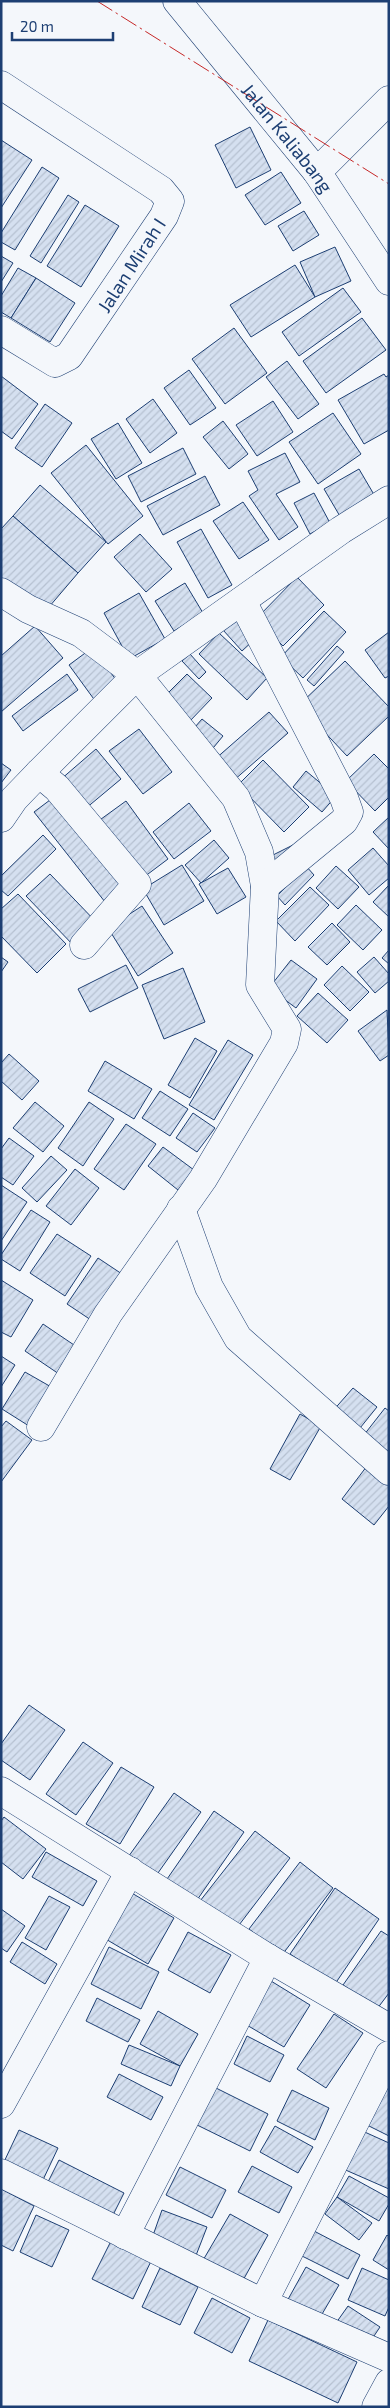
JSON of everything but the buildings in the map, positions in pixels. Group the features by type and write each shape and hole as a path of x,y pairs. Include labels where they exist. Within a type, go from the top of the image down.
{"street":[{"name":"Jalan Kaliabang","path":"177,1 317,172 389,282"},
{"name":"Jalan Mirah I","path":"1,85 161,190 170,201 164,216 78,346 68,356 55,363 1,330"},
{"path":"317,172 389,100"},
{"path":"1,818 14,799 38,773 137,674 341,530 389,500"},
{"path":"1,592 28,609 81,633 137,674 236,798 259,852 265,886 260,985 288,1030 284,1043 203,1179 108,1314 41,1427"},
{"path":"242,601 344,798 349,812 344,821 265,886"},
{"path":"38,773 56,788 137,884 84,945"},
{"path":"181,1209 209,1287 238,1338 389,1470"},
{"path":"4,1798 130,1871 268,1958 389,2028"},
{"path":"1,2104 130,1871"},
{"path":"125,2235 268,1958"},
{"path":"263,2303 389,2055"},
{"path":"1,2173 263,2303 389,2358"},
{"path":"376,2407 389,2383"}],"power":[{"path":"97,1 389,184"}]}
